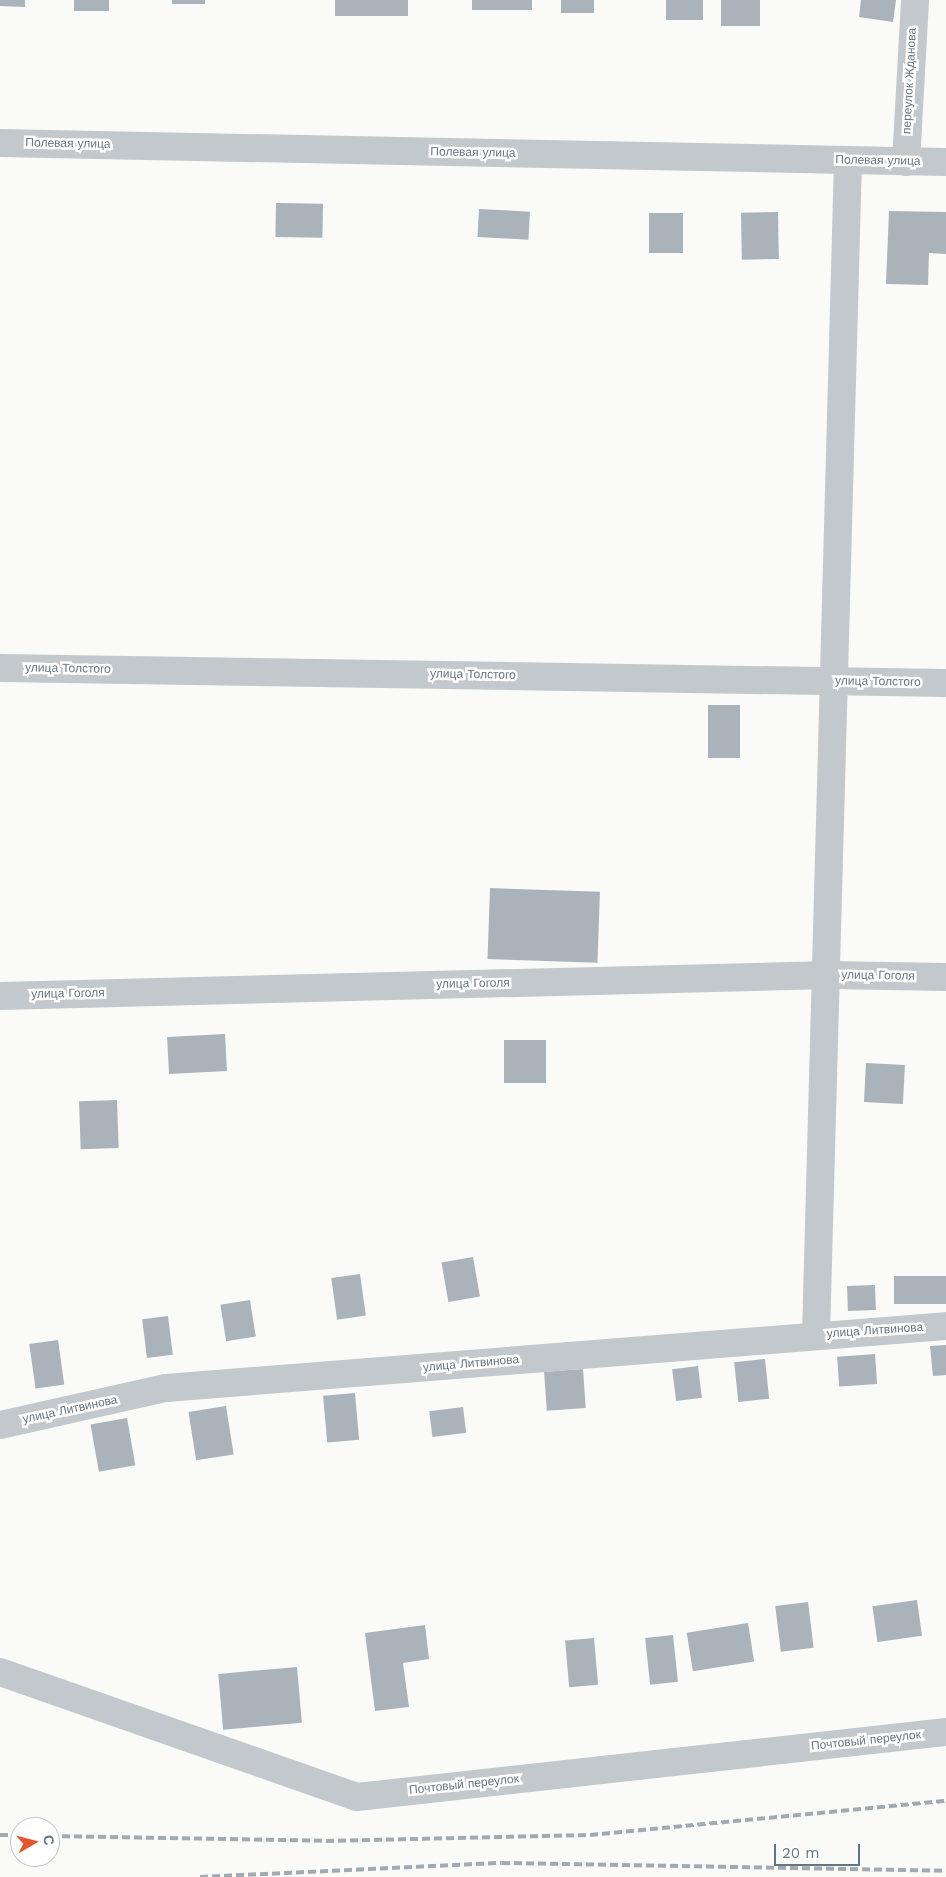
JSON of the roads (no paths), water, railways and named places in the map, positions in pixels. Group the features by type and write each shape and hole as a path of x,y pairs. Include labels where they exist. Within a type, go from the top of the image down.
{"street":[{"name":"переулок Жданова","path":"906,162 915,0"},
{"name":"Полевая улица","path":"0,143 946,162"},
{"path":"816,1335 829,975 848,161"},
{"name":"улица Толстого","path":"0,668 946,683"},
{"name":"улица Гоголя","path":"0,996 829,975 946,977"},
{"name":"улица Литвинова","path":"0,1425 166,1388 946,1326"},
{"name":"Почтовый переулок","path":"0,1672 356,1797 946,1732"}],"railway":[{"path":"60,1836 326,1841 590,1835 946,1801"},
{"path":"0,1835 10,1835"},
{"path":"200,1877 502,1863 946,1871"}]}
